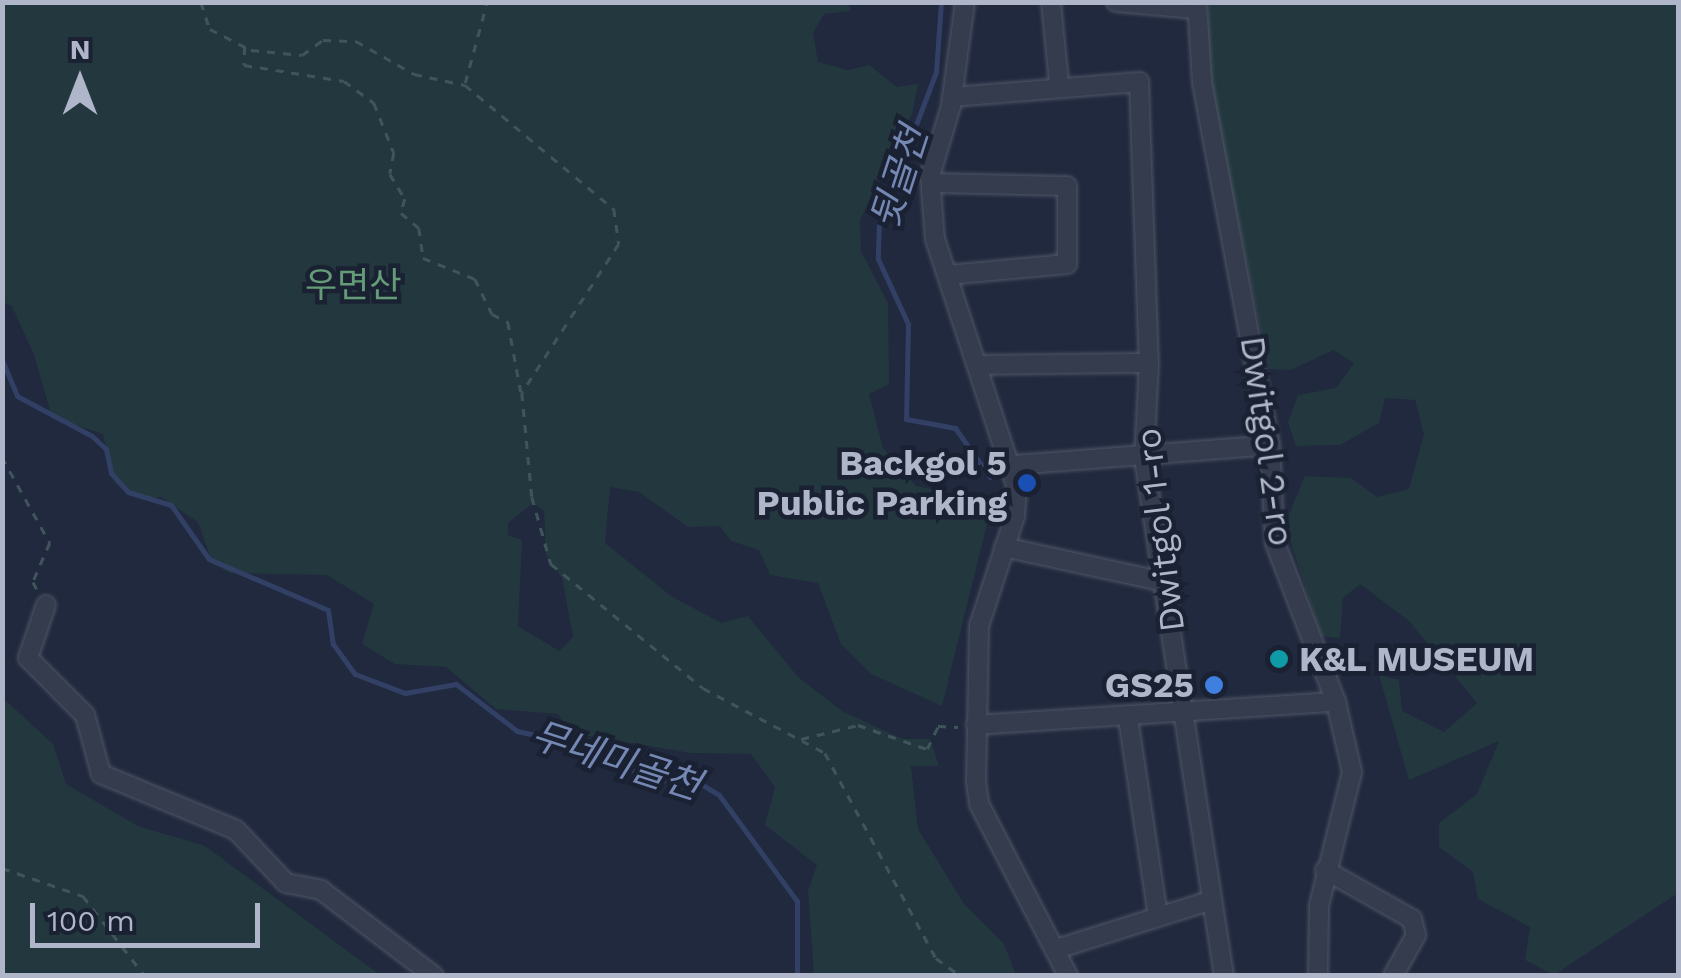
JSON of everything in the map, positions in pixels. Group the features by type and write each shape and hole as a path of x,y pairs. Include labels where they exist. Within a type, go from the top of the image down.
{"street":[{"path":"965,2 952,97 931,183 935,239 1014,465 1015,516 979,626 979,804 1060,948 1068,976"},
{"path":"952,97 1059,84 1051,2"},
{"path":"1116,2 1197,6"},
{"name":"Dwitgol 2-ro","path":"1197,6 1208,118 1270,445 1275,543 1336,702 1352,772 1324,870 1318,976"},
{"name":"Dwitgol 1-ro","path":"1059,84 1139,82 1149,363 1144,458 1224,976"},
{"path":"931,183 1066,186 1067,264 948,275"},
{"path":"980,365 1149,363"},
{"path":"1014,465 1144,458 1270,445"},
{"path":"1004,548 1165,582"},
{"path":"46,604 28,658 85,715 101,774 236,830 286,883 321,890 434,976"},
{"path":"976,722 1184,715 1336,702"},
{"path":"1128,718 1158,917"},
{"path":"1324,870 1412,920 1416,935 1393,976"},
{"path":"1060,948 1212,900"}],"path":[{"path":"201,2 210,29 245,46 302,55 323,40 356,41 414,74 465,85 614,210 619,244 522,394"},
{"path":"465,85 487,2"},
{"path":"245,46 244,66 347,82 374,103 394,153 401,213 419,228 423,258 476,279 492,314 508,322 522,394 532,497 552,564 703,688 825,753 936,958 961,976"},
{"path":"2,457 50,543 33,582 46,604"},
{"path":"799,739 858,725 926,749 943,722 954,728 976,722"},
{"path":"2,868 83,896 145,976"}],"green space":[{"name":"우면산","path":"3,2 848,3 851,11 824,14 813,33 818,62 848,70 869,65 897,87 918,84 912,114 860,220 861,251 888,303 889,384 869,394 883,448 916,486 979,498 989,516 942,706 871,674 841,644 818,583 770,575 759,550 731,541 720,526 688,527 639,492 610,487 605,543 671,596 721,623 748,616 798,677 842,711 903,739 930,739 939,766 911,766 918,829 964,904 1004,944 1016,975 814,975 808,890 817,865 765,825 775,787 751,754 691,753 571,733 558,714 496,709 446,667 395,664 362,644 374,604 327,575 230,573 213,564 198,522 161,497 146,499 115,483 103,434 52,417 34,355 12,306 3,302","holes":["533,503 544,511 546,556 562,578 573,637 559,651 518,626 522,540 508,535 508,523"]},
{"path":"1209,3 1678,3 1678,893 1554,975 1525,960 1530,927 1478,899 1473,872 1439,847 1439,823 1477,794 1499,741 1409,780 1379,675 1399,680 1402,711 1444,732 1477,703 1409,621 1360,584 1343,598 1340,638 1321,636 1285,524 1305,476 1351,478 1377,497 1409,489 1424,434 1415,400 1385,398 1379,423 1340,445 1296,446 1288,422 1298,395 1336,388 1354,363 1333,350 1291,370 1269,369 1205,65"},
{"path":"3,698 53,744 66,784 138,826 205,846 380,975 3,975"}],"waterway":[{"name":"뒷골천","path":"941,2 936,72 879,222 878,259 908,324 906,419 955,428 990,477"},
{"name":"무네미골천","path":"2,360 17,396 92,436 106,449 111,473 128,492 171,505 209,559 328,610 333,644 355,674 405,693 456,684 517,731 599,749 645,778 701,784 719,795 797,901 797,976"}],"place":[{"name":"Backgol 5 Public Parking","path":"1027,483"},
{"name":"K&L MUSEUM","path":"1279,659"},
{"name":"GS25","path":"1214,685"}]}
